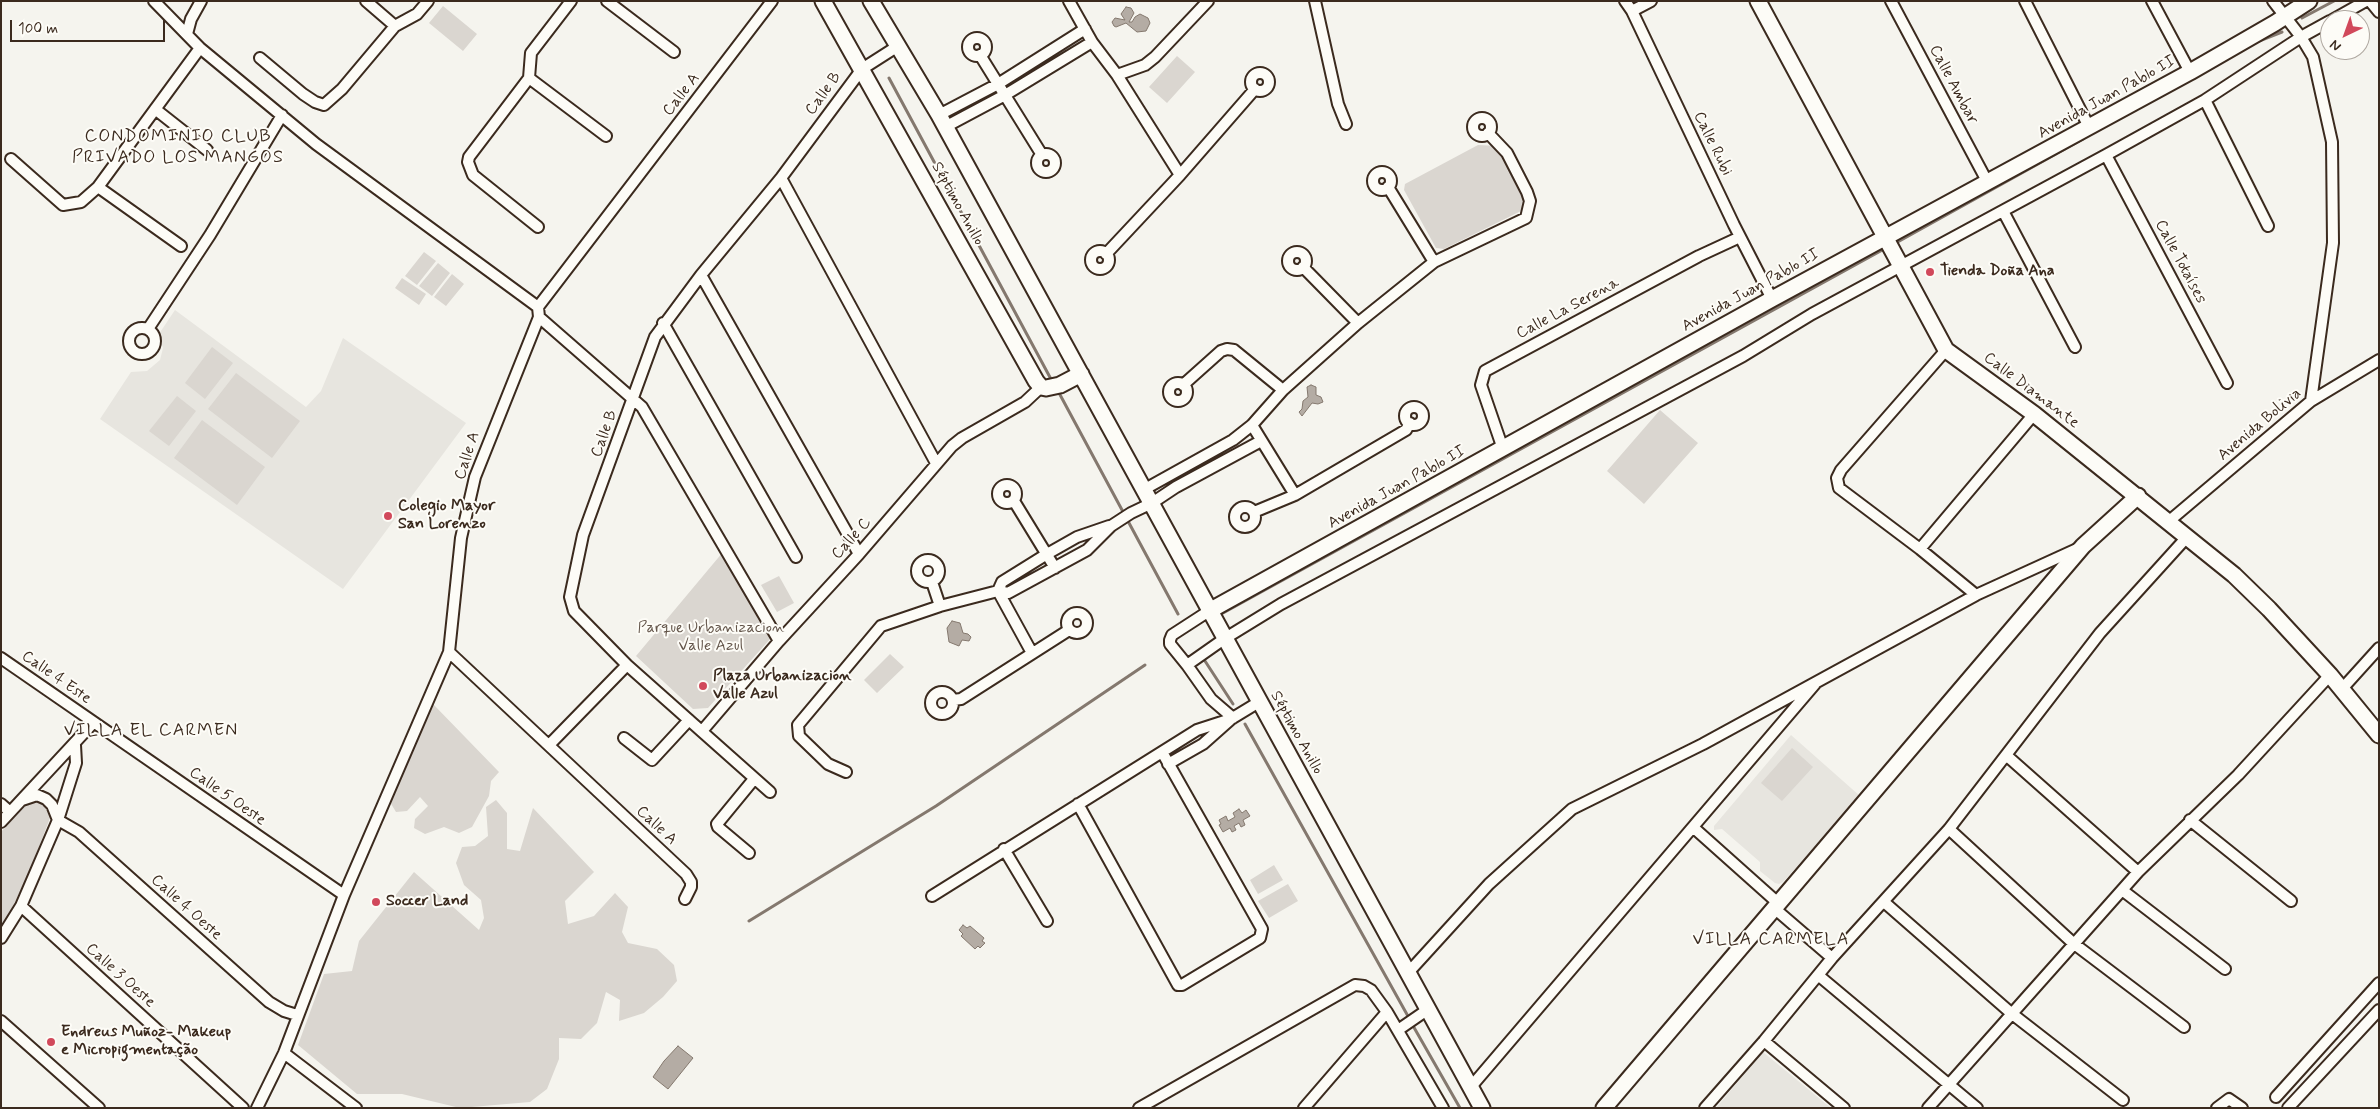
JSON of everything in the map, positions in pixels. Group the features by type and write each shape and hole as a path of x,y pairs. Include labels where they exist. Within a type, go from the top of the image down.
{"main road":[{"name":"Séptimo Anillo","path":"823,1 1028,367 1049,386"},
{"name":"Séptimo Anillo","path":"871,1 942,121 1145,489 1224,640 1407,974 1422,1013 1482,1108"},
{"name":"Calle Diamante","path":"1758,1 1946,350 2034,414 2234,575 2262,602 2330,675 2379,735"},
{"name":"Avenida Juan Pablo II","path":"1209,611 1772,299 1888,245 1988,183 2190,72 2284,18 2309,1"},
{"path":"1049,386 1080,374"},
{"path":"1604,1108 2083,546 2138,496"}],"street":[{"path":"154,1 200,48 316,144 538,312 634,398 649,417 779,641"},
{"path":"187,34 191,19 201,1"},
{"path":"366,1 396,26"},
{"path":"260,58 303,94 315,102 324,105 342,89 396,26 416,14 428,1"},
{"path":"538,227 473,175 468,162 469,157 529,78 531,53 571,1"},
{"path":"608,1 674,52"},
{"path":"1069,1 1092,42 1117,75 1180,175"},
{"path":"1117,75 1145,65 1208,1"},
{"path":"1316,1 1338,104 1346,124"},
{"name":"Calle Rubi","path":"1625,1 1632,11 1740,237 1772,299"},
{"path":"1632,11 1651,1"},
{"name":"Calle Ambar","path":"1891,1 1988,183"},
{"path":"2025,1 2088,127"},
{"path":"2152,1 2190,72"},
{"path":"2273,1 2314,56 2332,142 2333,243 2311,401"},
{"path":"2349,10 2366,1"},
{"path":"2370,1 2379,12"},
{"name":"Calle A","path":"685,899 691,887 691,882 686,874 448,652 461,538 475,477 538,312 773,2"},
{"path":"1187,665 1281,604 1743,356 1812,314 2106,156 2205,100 2320,26"},
{"path":"942,121 1085,29"},
{"path":"942,121 1005,95 1092,42"},
{"path":"862,69 898,46"},
{"path":"11,159 63,205 81,202 98,187 200,48"},
{"path":"980,55 1042,155"},
{"name":"Calle B","path":"770,792 627,665 574,611 570,597 583,535 634,398 654,336 701,275 781,178 862,69"},
{"path":"529,78 606,136"},
{"path":"1106,254 1180,175 1255,89"},
{"path":"2205,100 2268,226"},
{"path":"155,109 206,150"},
{"path":"148,329 210,235 282,115"},
{"path":"1145,489 1233,440 1252,425 1283,390 1358,323 1434,262 1526,218 1530,201 1528,192 1507,153 1488,133"},
{"name":"Calle Totaíses","path":"2106,156 2227,383"},
{"path":"781,178 936,463"},
{"path":"98,187 181,246"},
{"path":"1388,187 1434,262"},
{"path":"2003,210 2074,347"},
{"name":"Calle La Serena","path":"1503,449 1480,385 1485,371 1698,256 1740,237"},
{"path":"1302,267 1358,323"},
{"path":"701,275 859,554"},
{"path":"663,323 796,557"},
{"path":"1183,385 1221,351 1227,349 1234,350 1283,390"},
{"path":"1946,350 1841,470 1837,478 1839,488 1920,549 1976,596"},
{"name":"Avenida Bolivia","path":"2168,522 2311,401 2379,360"},
{"name":"Calle C","path":"702,731 779,641 859,554 936,463 962,438 1049,386"},
{"path":"1920,549 2034,414"},
{"path":"1254,512 1295,495 1406,430 1410,424"},
{"path":"1252,425 1295,495"},
{"path":"846,772 828,764 799,736 798,725 880,626 940,606 998,591 1008,593 1087,550 1114,524 1131,513 1152,503 1261,440"},
{"path":"1014,501 1055,568"},
{"path":"998,591 1002,582 1047,554 1077,537 1114,524"},
{"path":"1705,1108 1764,1042 1832,958 1949,829 2100,633 2187,537"},
{"path":"1407,974 1489,884 1572,809 1703,744 1976,596 2083,546"},
{"path":"932,582 940,606"},
{"path":"998,591 1032,653"},
{"path":"1209,611 1172,636 1170,644 1211,699 1232,718"},
{"path":"953,700 960,699 1069,630"},
{"path":"2341,690 2379,648"},
{"path":"257,1108 284,1053 344,896 448,652"},
{"name":"Calle 4 Este","path":"1,658 93,723"},
{"path":"549,745 627,665"},
{"path":"1928,1108 2138,872 2238,775 2330,675"},
{"path":"1470,1088 1819,680"},
{"path":"1168,764 1203,744 1232,718 1259,702"},
{"path":"932,896 1004,849 1206,725 1232,718"},
{"path":"624,738 652,760 690,720"},
{"path":"1,822 76,744 93,723"},
{"name":"Calle 5 Oeste","path":"93,723 344,896"},
{"path":"1,938 21,906 58,820 76,763 76,744"},
{"path":"1078,804 1175,982 1182,985 1260,938 1263,932 1162,752"},
{"path":"2006,755 2138,872"},
{"path":"749,853 718,827 717,824 754,779"},
{"path":"22,800 37,795 46,799 52,805 58,820"},
{"path":"1,804 10,812"},
{"name":"Calle 4 Oeste","path":"58,820 79,832 269,1002 284,1011 297,1015"},
{"path":"2190,820 2291,901"},
{"path":"1694,828 1832,958"},
{"path":"1949,829 2073,943 2184,1027"},
{"path":"1004,849 1047,920"},
{"path":"2122,890 2225,969"},
{"path":"1884,902 2011,1013 2122,1100"},
{"name":"Calle 3 Oeste","path":"21,906 243,1108"},
{"path":"1818,975 1977,1108"},
{"path":"2276,1097 2379,983"},
{"path":"1139,1108 1355,985 1364,986 1371,990 1388,1012 1443,1108"},
{"path":"2288,1108 2379,1010"},
{"path":"1304,1108 1388,1012"},
{"path":"1398,1030 1422,1013"},
{"path":"1,1021 99,1108"},
{"path":"1764,1042 1844,1108"},
{"path":"284,1053 356,1108"},
{"path":"2217,1108 2229,1099 2242,1108"}],"shaded area":[{"path":"1126,7 1131,8 1134,13 1129,22 1132,22 1140,14 1148,18 1150,23 1146,31 1137,32 1126,23 1114,26 1112,22 1115,18 1125,20 1121,14"},
{"path":"175,310 306,407 321,391 343,338 466,423 343,589 100,419 131,372 147,371 160,360 163,348 159,334"},
{"path":"1311,385 1316,387 1316,395 1321,397 1323,402 1318,404 1312,403 1302,416 1299,412 1302,409 1303,401 1308,397 1307,387"},
{"path":"952,621 960,623 963,633 971,637 969,641 962,640 959,646 949,642 947,628"},
{"path":"1791,735 1860,796 1783,882 1779,884 1760,871 1760,862 1722,829 1714,830 1714,826"},
{"path":"1239,809 1242,813 1246,810 1250,816 1243,820 1245,825 1241,827 1239,823 1234,826 1236,830 1232,832 1230,828 1223,832 1219,825 1221,824 1219,820 1226,816 1228,821 1235,817 1233,813"},
{"path":"963,925 967,928 970,926 984,938 982,941 985,943 980,948 978,946 975,949 961,936 963,934 959,930"},
{"path":"678,1046 693,1058 668,1089 653,1077"},
{"path":"1763,1052 1831,1108 1716,1108"}],"green space":[{"path":"443,6 477,34 463,51 429,23"},
{"path":"1177,56 1195,72 1167,103 1149,87"},
{"path":"1478,145 1498,146 1526,203 1523,210 1444,249 1436,248 1404,190 1405,184"},
{"path":"424,252 436,261 417,285 405,276"},
{"path":"438,263 450,273 432,296 419,286"},
{"path":"452,274 464,284 446,306 434,297"},
{"path":"402,278 426,294 419,305 395,288"},
{"path":"212,347 233,363 205,399 185,383"},
{"path":"236,373 300,421 272,458 208,409"},
{"path":"177,396 196,411 169,446 149,431"},
{"path":"1660,410 1698,443 1644,504 1607,471"},
{"path":"202,420 265,467 237,505 174,458"},
{"name":"Parque Urbanizacion Valle Azul","path":"723,552 771,638 708,708 693,709 636,656"},
{"path":"779,576 794,603 777,612 761,585"},
{"path":"890,654 904,667 877,693 864,680"},
{"path":"433,704 499,772 491,781 489,796 472,827 459,833 444,827 425,834 414,828 415,819 428,806 420,797 407,811 396,812 390,802"},
{"path":"1792,748 1813,767 1782,801 1761,783"},
{"path":"496,800 507,813 507,849 520,851 533,808 594,872 565,901 568,924 594,916 615,893 628,907 622,932 628,943 657,949 674,965 677,981 663,997 644,1013 619,1021 620,1000 606,992 597,1023 581,1039 559,1038 559,1059 547,1089 530,1102 460,1108 402,1094 357,1094 298,1045 324,974 352,971 359,941 414,872 479,930 484,918 481,900 464,885 456,863 462,847 475,846 488,836 486,807"},
{"path":"33,801 44,804 49,809 50,818 27,878 1,929 1,832 26,804"},
{"path":"1274,865 1283,880 1258,894 1250,880"},
{"path":"1288,884 1298,901 1269,918 1258,901"}],"waterway":[{"path":"2302,18 2334,1"},
{"path":"2254,43 2282,32"},
{"path":"889,78 1052,381"},
{"path":"1894,244 2083,139"},
{"path":"1223,613 1886,248"},
{"path":"1058,391 1178,614"},
{"path":"1205,661 1233,704"},
{"path":"749,921 936,806 1145,665"},
{"path":"1245,724 1409,1018"},
{"path":"1412,1024 1460,1108"}],"place":[{"name":"Tienda Doña Ana","path":"1930,272"},
{"name":"Colegio Mayor San Lorenzo","path":"388,516"},
{"name":"Plaza Urbanizacion Valle Azul","path":"703,686"},
{"name":"Soccer Land","path":"376,902"},
{"name":"Endreus Muñoz- Makeup e Micropigmentação","path":"51,1042"}],"district":[{"name":"CONDOMINIO CLUB PRIVADO LOS MANGOS","path":"178,147"},
{"name":"VILLA EL CARMEN","path":"151,731"},
{"name":"VILLA CARMELA","path":"1771,940"}]}
